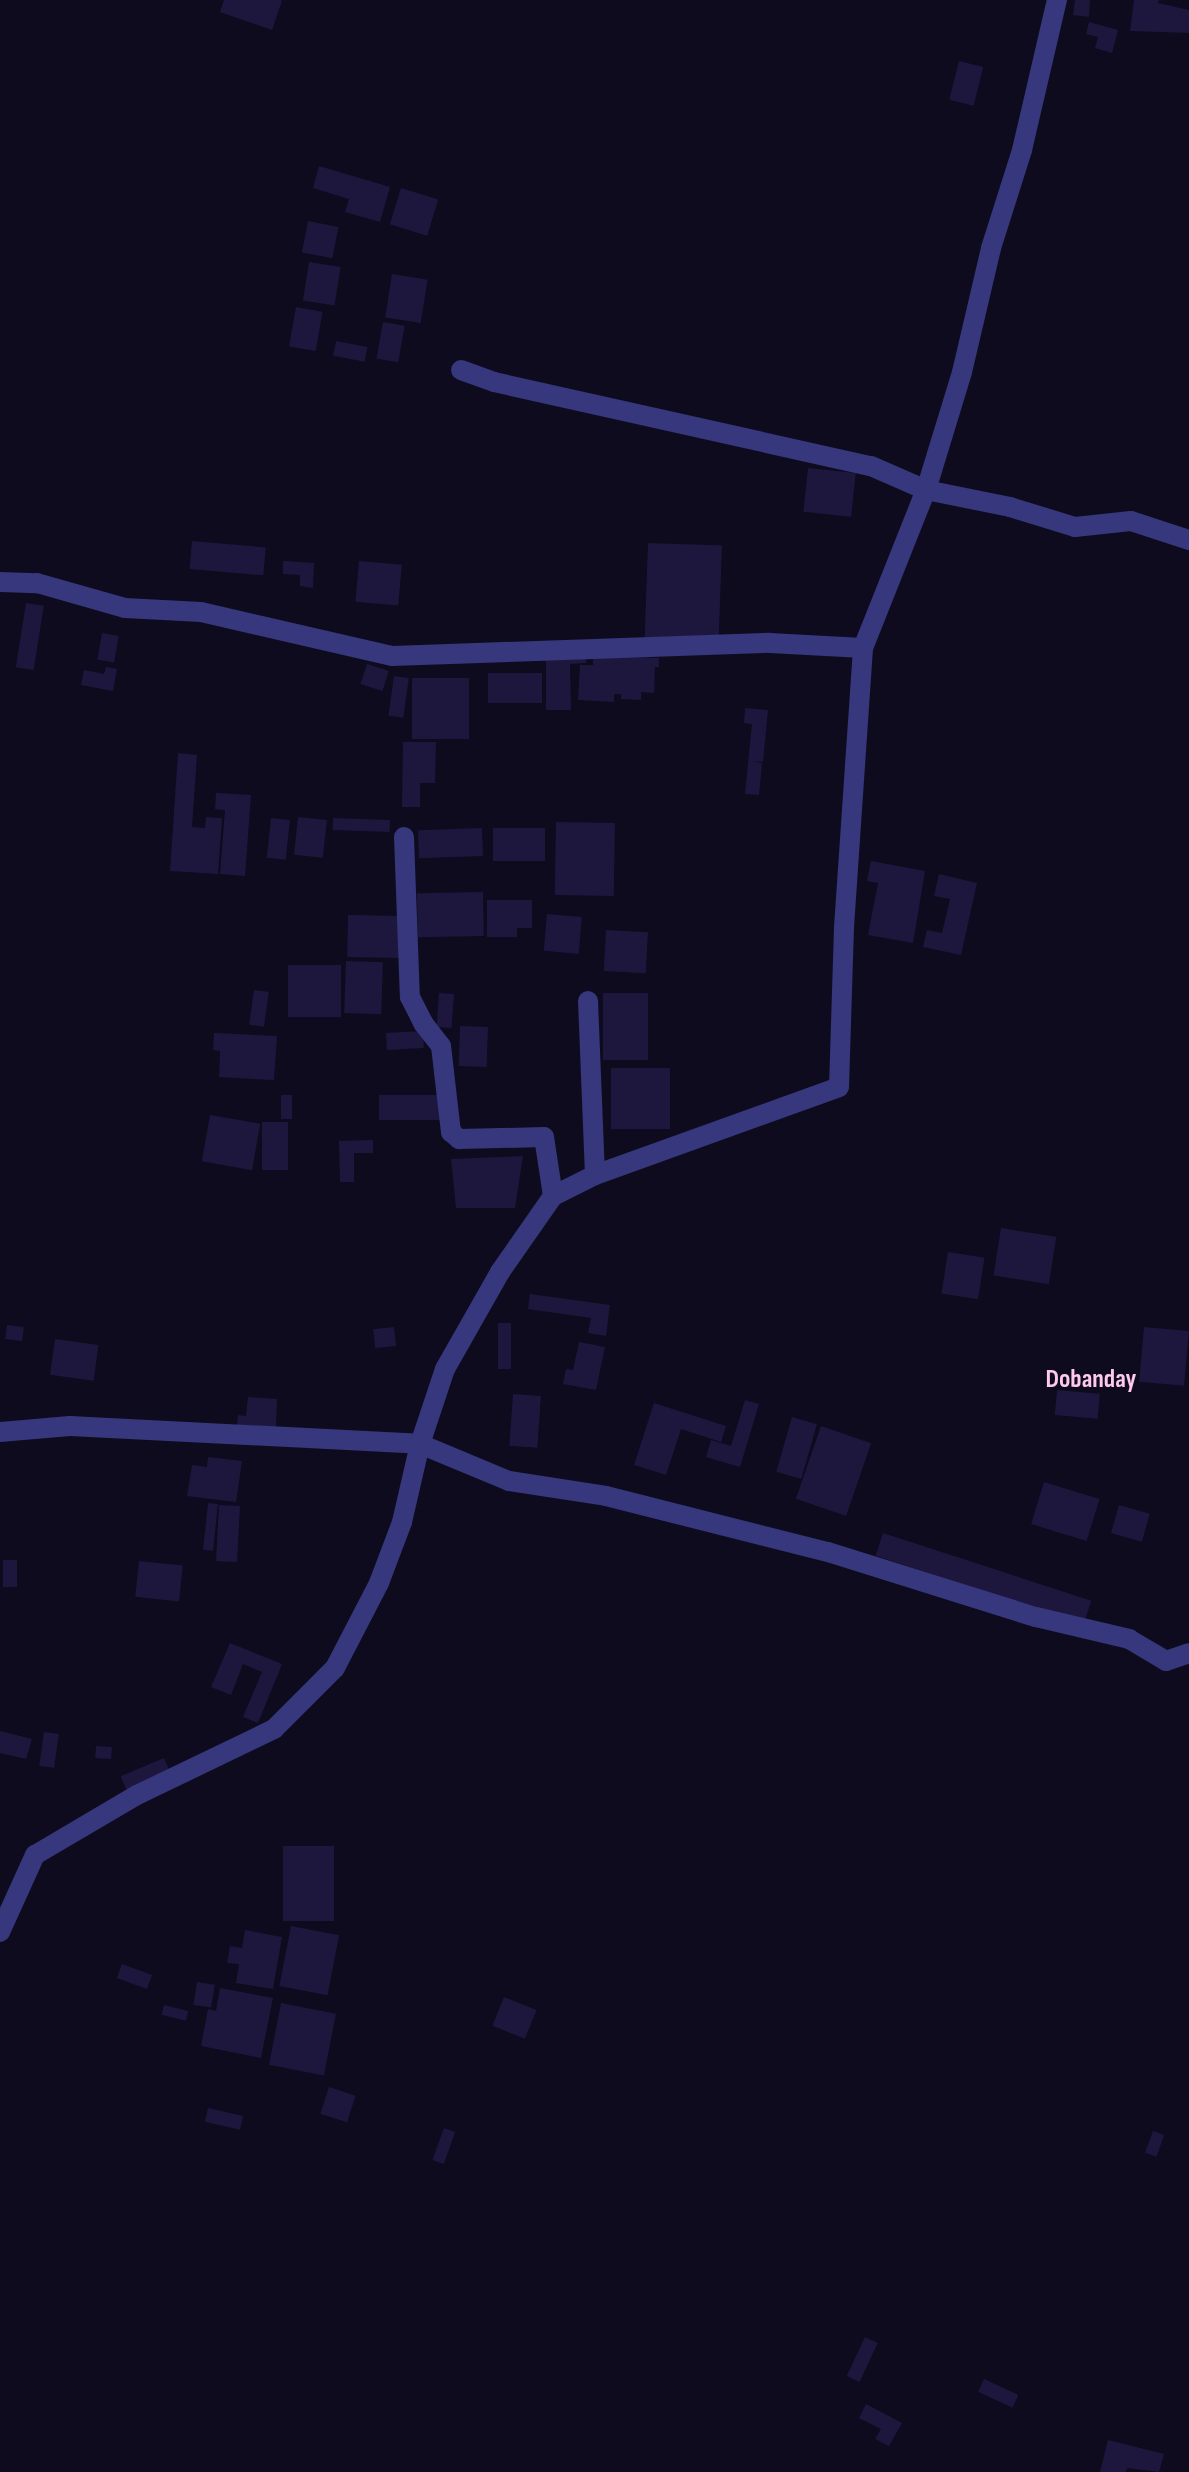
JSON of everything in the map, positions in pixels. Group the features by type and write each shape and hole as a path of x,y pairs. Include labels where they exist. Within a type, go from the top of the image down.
{"street":[{"path":"0,1932 35,1855 137,1795 274,1729 335,1668 379,1583 402,1522 420,1444 445,1369 500,1272 553,1196 595,1175 839,1087 844,927 863,648 926,490 962,372 991,248 1022,150 1057,0"},
{"path":"461,370 494,382 871,466 926,490 1010,507 1075,527 1131,521 1189,540"},
{"path":"0,582 37,583 125,608 201,612 392,656 770,643 863,648"},
{"path":"404,837 410,997 423,1023 441,1046 451,1132 459,1139 544,1137 553,1196"},
{"path":"588,1001 595,1175"},
{"path":"0,1432 70,1426 420,1444 509,1481 606,1496 828,1552 1036,1617 1129,1639 1166,1661 1189,1653"}],"building":[{"path":"224,0 282,1 272,30 220,12"},
{"path":"1075,0 1090,0 1089,17 1073,15"},
{"path":"1134,0 1159,0 1158,3 1189,10 1189,33 1130,31"},
{"path":"1089,22 1118,30 1112,53 1095,48 1098,37 1086,34"},
{"path":"959,61 983,67 974,106 949,100"},
{"path":"319,166 390,187 380,222 345,212 349,199 313,188"},
{"path":"401,188 438,199 427,236 390,224"},
{"path":"308,221 338,227 332,258 302,252"},
{"path":"309,262 341,267 335,306 303,301"},
{"path":"392,274 428,280 421,323 385,317"},
{"path":"296,307 323,312 316,351 289,346"},
{"path":"383,322 405,326 398,362 377,358"},
{"path":"336,341 367,347 365,362 333,356"},
{"path":"808,468 856,473 851,517 803,512"},
{"path":"192,541 266,547 263,575 190,569"},
{"path":"648,543 722,546 719,641 645,638"},
{"path":"283,561 314,563 313,588 300,586 300,575 283,574"},
{"path":"359,561 402,565 398,606 355,602"},
{"path":"26,603 44,606 34,670 16,667"},
{"path":"102,633 119,636 114,663 97,660"},
{"path":"546,652 586,652 586,663 570,664 571,710 546,710"},
{"path":"593,656 659,658 659,667 655,667 654,693 641,692 641,700 621,699 621,694 614,694 614,702 578,700 580,665 593,665"},
{"path":"367,664 389,671 382,691 361,684"},
{"path":"106,667 117,669 113,691 81,685 84,670 104,674"},
{"path":"488,673 542,673 542,703 488,703"},
{"path":"394,676 409,678 403,718 388,716"},
{"path":"412,678 469,678 469,739 412,739"},
{"path":"745,708 768,710 763,762 751,761 762,763 759,795 745,794 752,724 744,723"},
{"path":"403,742 436,742 435,783 420,783 420,807 402,807"},
{"path":"178,753 197,755 192,827 205,828 206,817 222,818 218,874 170,871"},
{"path":"216,793 251,795 245,876 220,874 225,810 215,809"},
{"path":"298,817 327,820 323,858 294,855"},
{"path":"271,818 290,820 286,860 267,858"},
{"path":"333,818 390,820 390,832 333,830"},
{"path":"556,822 615,823 614,896 555,895"},
{"path":"482,828 483,856 419,858 418,830"},
{"path":"493,828 545,828 545,861 493,861"},
{"path":"871,861 925,871 913,943 868,935 878,883 867,881"},
{"path":"939,874 977,883 961,955 923,947 927,930 942,933 950,899 934,896"},
{"path":"483,892 484,936 418,937 417,893"},
{"path":"487,900 532,900 532,928 517,928 517,937 487,937"},
{"path":"547,914 582,917 579,954 544,951"},
{"path":"348,915 401,916 400,958 347,957"},
{"path":"606,930 648,932 646,973 604,971"},
{"path":"346,961 383,962 381,1014 344,1013"},
{"path":"288,965 341,965 341,1017 288,1017"},
{"path":"254,990 269,992 264,1027 249,1025"},
{"path":"439,993 454,994 452,1028 437,1027"},
{"path":"603,993 648,993 648,1060 603,1060"},
{"path":"460,1026 488,1027 487,1067 459,1066"},
{"path":"423,1031 424,1048 387,1050 386,1033"},
{"path":"214,1033 277,1036 274,1080 219,1077 220,1051 213,1050"},
{"path":"611,1068 670,1068 670,1129 611,1129"},
{"path":"281,1095 292,1095 292,1119 281,1119"},
{"path":"379,1095 445,1095 445,1120 379,1120"},
{"path":"210,1115 260,1124 252,1170 202,1161"},
{"path":"262,1122 288,1122 288,1170 262,1170"},
{"path":"373,1140 373,1153 354,1153 354,1182 340,1182 339,1141"},
{"path":"523,1156 515,1208 456,1208 451,1159"},
{"path":"1001,1228 1056,1237 1049,1284 993,1275"},
{"path":"948,1252 985,1258 978,1299 941,1293"},
{"path":"530,1294 610,1305 606,1336 588,1333 591,1318 528,1309"},
{"path":"498,1323 511,1323 511,1369 498,1369"},
{"path":"7,1325 24,1327 22,1341 5,1339"},
{"path":"394,1327 396,1346 375,1348 373,1329"},
{"path":"1144,1327 1189,1331 1184,1386 1139,1382"},
{"path":"55,1339 99,1345 94,1381 50,1375"},
{"path":"579,1342 605,1347 596,1390 563,1384 566,1369 573,1370"},
{"path":"1057,1390 1100,1394 1098,1419 1055,1415"},
{"path":"513,1394 541,1396 537,1448 509,1446"},
{"path":"248,1397 277,1399 276,1428 237,1426 238,1415 246,1416"},
{"path":"745,1400 759,1404 740,1467 706,1457 711,1440 731,1446"},
{"path":"654,1403 726,1426 721,1442 681,1429 666,1475 634,1465"},
{"path":"792,1417 817,1424 801,1479 776,1472"},
{"path":"821,1426 871,1443 846,1516 796,1499"},
{"path":"208,1457 242,1461 236,1502 187,1496 192,1465 207,1467"},
{"path":"1044,1482 1099,1499 1087,1541 1031,1524"},
{"path":"208,1503 218,1504 213,1551 203,1550"},
{"path":"219,1505 240,1506 237,1562 216,1561"},
{"path":"1119,1505 1150,1514 1142,1542 1111,1533"},
{"path":"883,1533 1091,1601 1084,1624 876,1556"},
{"path":"3,1560 17,1560 17,1587 3,1587"},
{"path":"139,1561 183,1566 179,1601 135,1597"},
{"path":"230,1643 282,1664 258,1723 243,1717 262,1672 243,1664 231,1695 211,1687"},
{"path":"0,1731 32,1739 26,1759 0,1753"},
{"path":"44,1732 59,1734 54,1768 39,1766"},
{"path":"96,1746 112,1747 111,1759 95,1758"},
{"path":"164,1758 170,1772 127,1790 121,1776"},
{"path":"283,1846 334,1846 334,1921 283,1921"},
{"path":"291,1926 339,1935 327,1995 279,1986"},
{"path":"245,1930 282,1937 273,1989 236,1983 239,1964 227,1963 230,1946 242,1948"},
{"path":"122,1964 152,1975 147,1989 117,1978"},
{"path":"197,1982 215,1985 211,2008 193,2005"},
{"path":"220,1988 273,1998 261,2058 201,2046 208,2009 216,2011"},
{"path":"504,1997 536,2010 525,2039 492,2026"},
{"path":"281,2003 336,2014 324,2076 269,2065"},
{"path":"164,2005 188,2011 186,2021 162,2015"},
{"path":"329,2087 356,2096 347,2122 320,2114"},
{"path":"208,2108 243,2116 240,2130 205,2122"},
{"path":"444,2128 455,2132 444,2164 432,2160"},
{"path":"1153,2131 1164,2135 1156,2157 1145,2153"},
{"path":"865,2337 878,2343 860,2382 847,2376"},
{"path":"984,2379 1018,2395 1013,2408 978,2392"},
{"path":"866,2404 902,2423 889,2446 875,2439 881,2429 859,2418"},
{"path":"1108,2440 1164,2454 1159,2472 1127,2468 1126,2472 1100,2472"}],"district":[{"name":"Dobanday","path":"1091,1380"}]}
